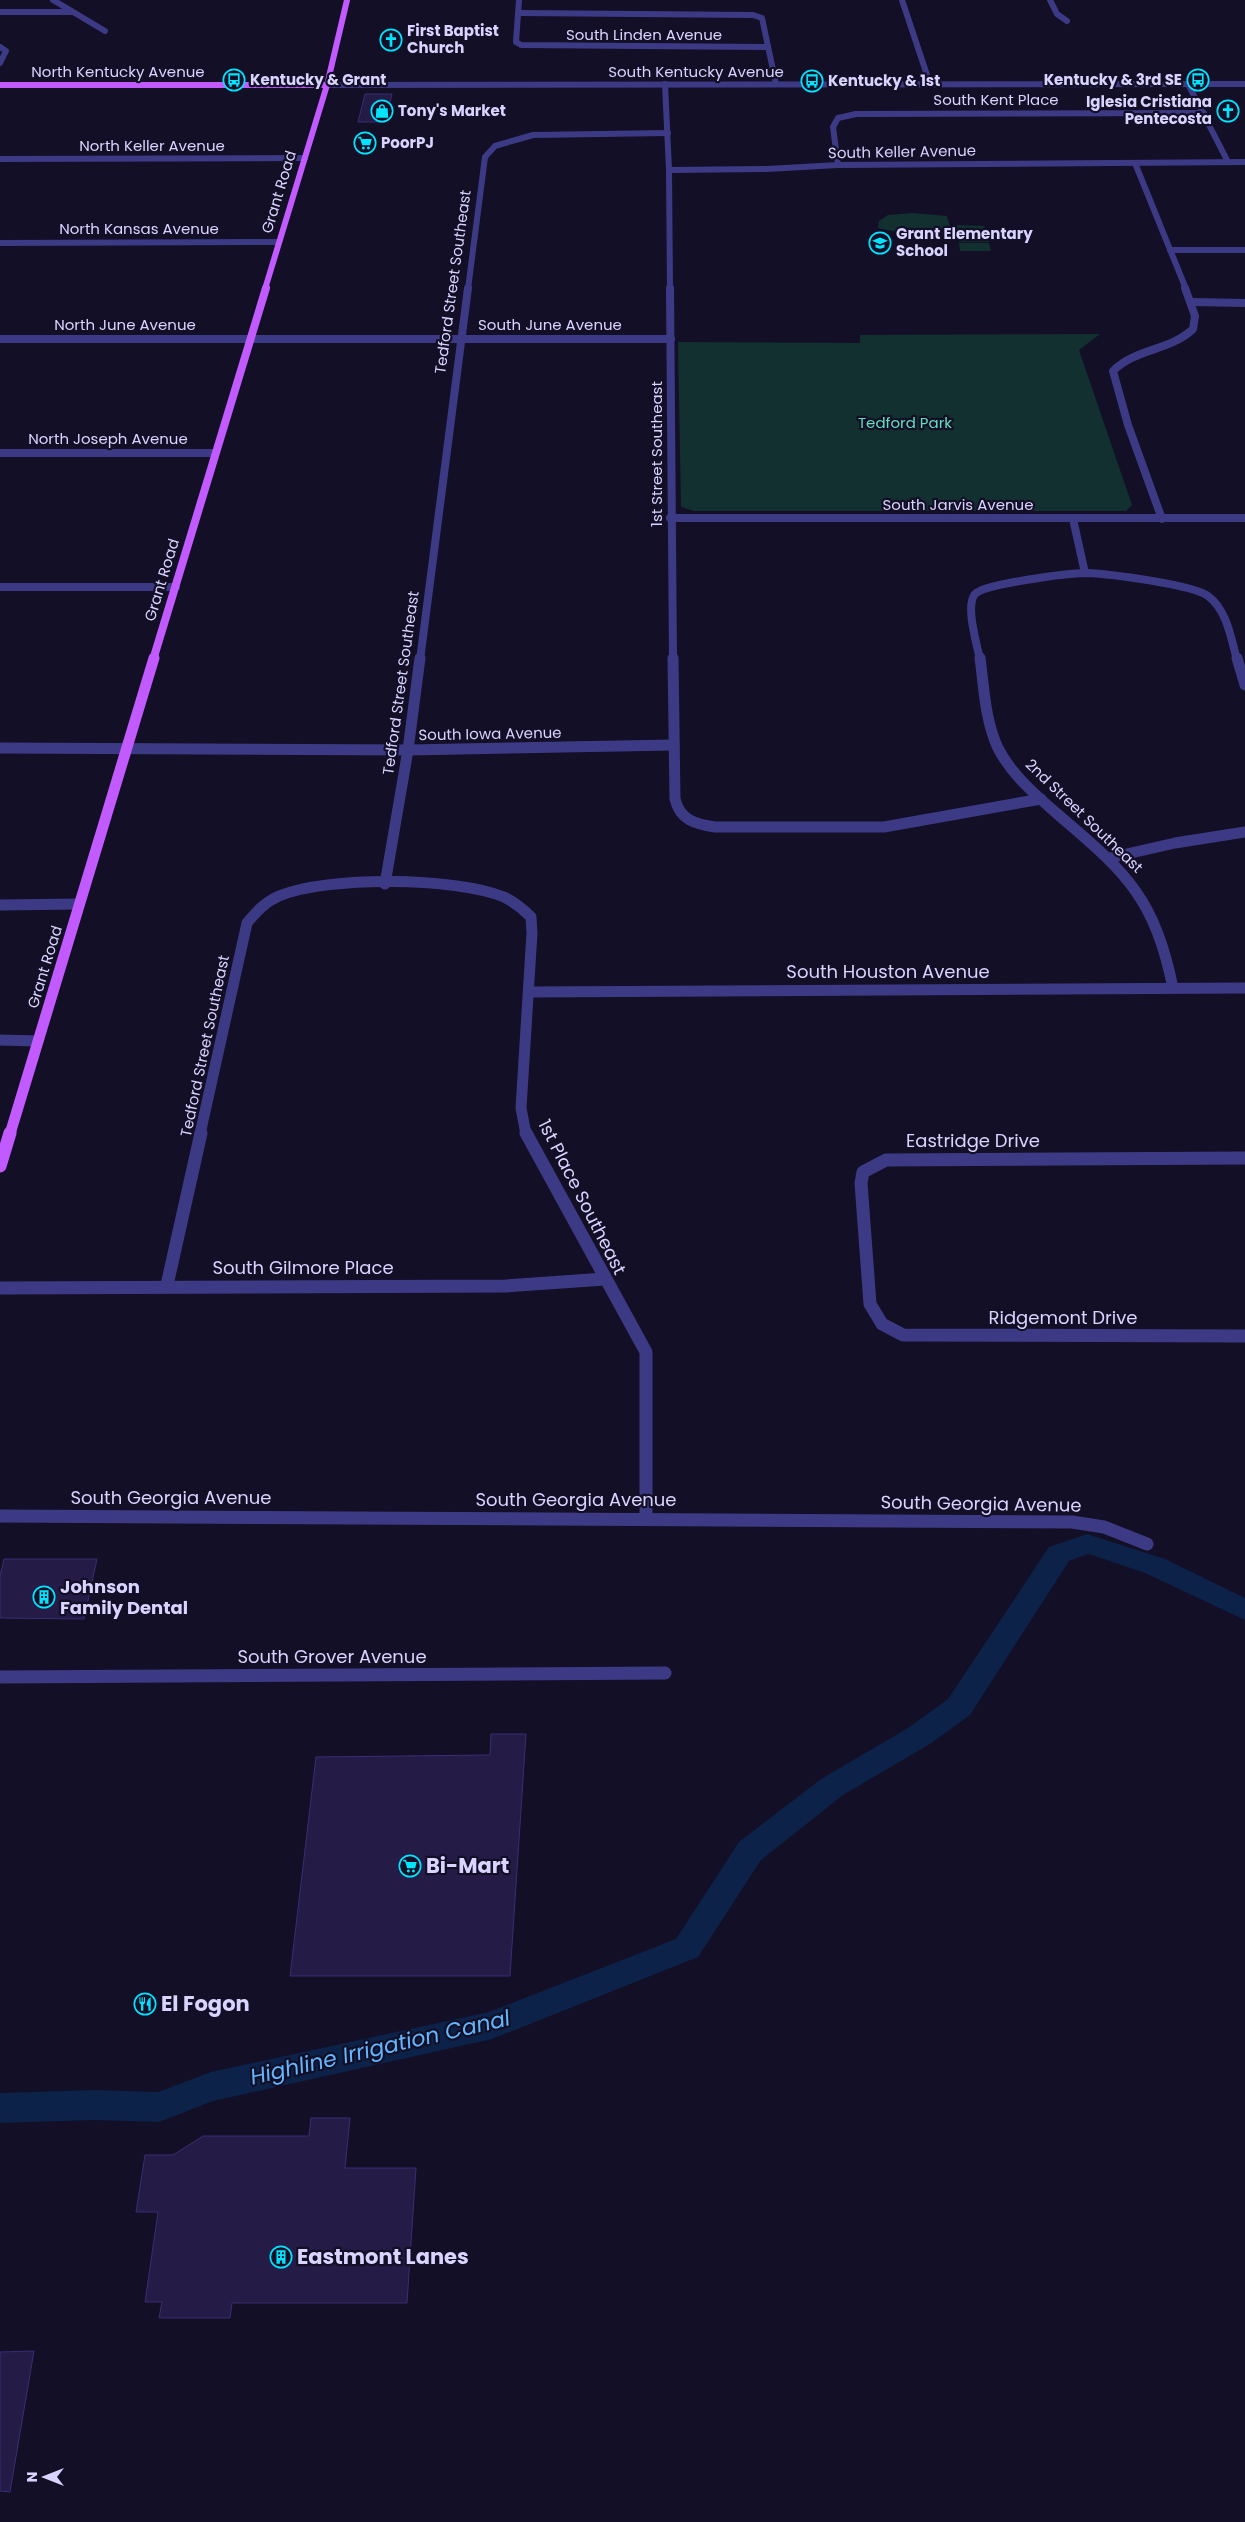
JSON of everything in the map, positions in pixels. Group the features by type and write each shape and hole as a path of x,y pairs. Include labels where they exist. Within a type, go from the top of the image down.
{"main road":[{"name":"Grant Road","path":"0,1166 327,85 347,0"},
{"name":"North Kentucky Avenue","path":"0,85 327,85"}],"street":[{"path":"54,0 105,31"},
{"path":"519,0 520,13 753,15 762,18 776,84"},
{"path":"902,0 930,84"},
{"path":"1050,0 1057,14 1067,21"},
{"path":"0,12 72,12"},
{"name":"South Linden Avenue","path":"520,13 516,42 521,46 768,47"},
{"path":"0,47 6,51 0,63"},
{"name":"1st Street Southeast","path":"665,84 669,170 671,339 670,518 674,798 677,808 686,820 696,825 715,827 884,827 1041,799"},
{"path":"1188,84 1228,162"},
{"name":"South Kentucky Avenue","path":"327,85 1245,84"},
{"name":"South Kent Place","path":"838,165 833,127 838,118 856,114 1204,112"},
{"name":"Tedford Street Southeast","path":"167,1286 247,923 259,908 278,896 303,888 385,884 408,750 485,157 495,146 533,135 668,133"},
{"name":"North Keller Avenue","path":"0,159 305,158"},
{"path":"1162,519 1128,425 1113,371 1130,356 1176,339 1193,329 1196,320 1191,302 1135,163 1245,162"},
{"name":"South Keller Avenue","path":"669,170 768,169 838,165 1135,163"},
{"name":"North Kansas Avenue","path":"0,243 279,242"},
{"path":"1170,250 1245,250"},
{"path":"1191,302 1245,303"},
{"name":"North June Avenue","path":"0,339 250,339"},
{"name":"South June Avenue","path":"250,339 671,339"},
{"name":"North Joseph Avenue","path":"0,453 216,453"},
{"name":"South Jarvis Avenue","path":"670,518 1245,518"},
{"path":"1073,519 1085,572"},
{"name":"2nd Street Southeast","path":"1173,988 1168,957 1155,918 1139,892 1109,858 1041,799 1002,756 993,735 970,603 976,592 991,585 1085,572 1190,587 1208,596 1222,610 1245,685"},
{"path":"0,587 176,587"},
{"name":"South Iowa Avenue","path":"0,748 408,750 674,745"},
{"path":"1109,858 1175,843 1245,832"},
{"name":"1st Place Southeast","path":"385,884 478,889 517,903 531,917 530,992 521,1108 526,1135 646,1352 646,1519"},
{"path":"0,904 79,904"},
{"name":"South Houston Avenue","path":"530,992 1245,988"},
{"path":"0,1040 38,1041"},
{"name":"Eastridge Drive","path":"883,1326 874,1317 870,1304 861,1183 864,1172 874,1164 886,1160 907,1159 1245,1158"},
{"name":"South Gilmore Place","path":"0,1288 506,1286 605,1279"},
{"name":"Ridgemont Drive","path":"883,1326 903,1335 932,1337 1245,1336"},
{"name":"South Georgia Avenue","path":"0,1516 1072,1522 1104,1527 1147,1544"},
{"name":"South Grover Avenue","path":"0,1677 665,1673"}],"green space":[{"path":"913,213 947,216 952,234 906,234 878,228 879,221 888,215"},
{"path":"954,225 984,226 986,233 956,233"},
{"path":"957,235 986,235 989,242 959,242"},
{"path":"959,243 989,243 991,251 960,251"},
{"name":"Tedford Park","path":"1100,334 1079,350 1132,505 1126,511 694,511 681,507 678,342 860,343 860,335"}],"building":[{"name":"Tony's Market","path":"365,94 392,94 385,122 358,122"},
{"name":"Johnson Family Dental","path":"4,1559 97,1559 84,1619 0,1618 0,1576"},
{"name":"Bi-Mart","path":"491,1734 526,1734 510,1976 290,1976 316,1757 490,1755"},
{"name":"Eastmont Lanes","path":"311,2118 350,2118 345,2168 416,2168 407,2303 232,2303 230,2318 159,2318 162,2302 145,2302 158,2212 136,2212 145,2155 173,2155 203,2136 309,2136"},
{"path":"34,2351 10,2492 0,2491 0,2352"}],"waterway":[{"name":"Highline Irrigation Canal","path":"0,2108 95,2105 159,2107 211,2087 492,2025 687,1948 750,1851 832,1787 919,1736 959,1707 1059,1554 1087,1544 1114,1552 1155,1566 1245,1610"}],"place":[{"name":"First Baptist Church","path":"391,40"},
{"name":"Kentucky & Grant","path":"234,80"},
{"name":"Kentucky & 3rd SE","path":"1198,80"},
{"name":"Kentucky & 1st","path":"812,81"},
{"name":"Tony's Market","path":"382,111"},
{"name":"Iglesia Cristiana Pentecosta","path":"1228,111"},
{"name":"PoorPJ","path":"365,143"},
{"name":"Grant Elementary School","path":"880,243"},
{"name":"Johnson Family Dental","path":"44,1597"},
{"name":"Bi-Mart","path":"410,1866"},
{"name":"El Fogon","path":"145,2004"},
{"name":"Eastmont Lanes","path":"281,2257"}]}
